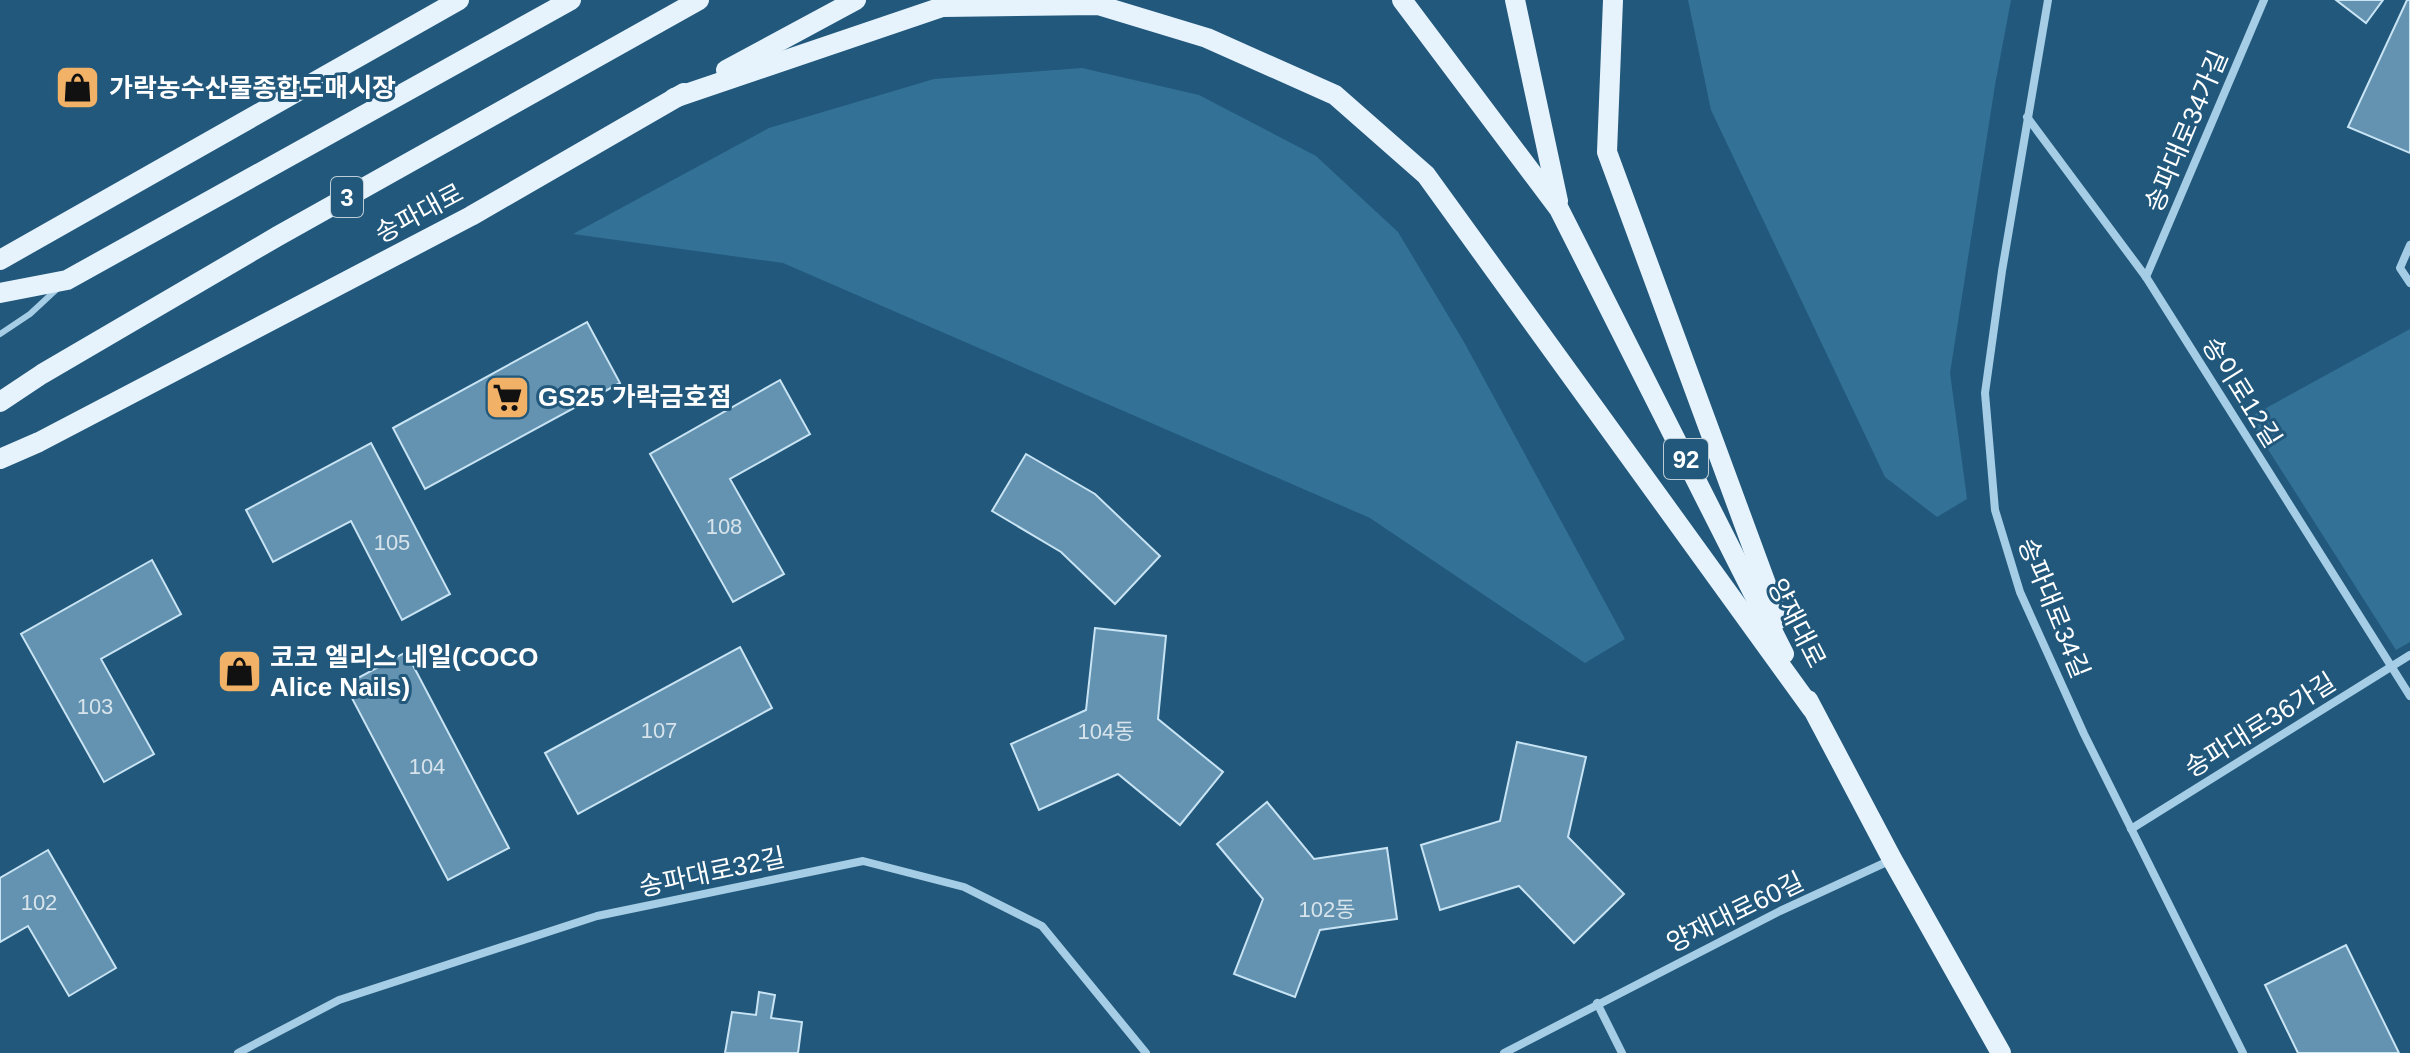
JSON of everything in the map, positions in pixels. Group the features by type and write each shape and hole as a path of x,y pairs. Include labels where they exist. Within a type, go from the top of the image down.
{"main road":[{"path":"0,260 459,0"},
{"name":"3","path":"0,293 67,280 571,0"},
{"name":"3","path":"0,402 42,374 278,236 699,0"},
{"name":"송파대로","path":"0,459 53,435 471,216 674,98 856,0"},
{"name":"양재대로","path":"1402,0 1559,209 1812,709 2001,1053"},
{"name":"양재대로","path":"1515,0 1559,209"},
{"path":"1613,0 1607,152 1812,709"},
{"path":"674,98 942,7 1098,5 1207,38 1335,95 1426,175 1812,709"}],"street":[{"name":"송파대로34길","path":"2048,0 1985,393 1995,510 2020,592 2084,734 2243,1053"},
{"name":"송파대로34가길","path":"2146,277 2264,0"},
{"name":"송이로12길","path":"2027,117 2146,277 2410,696"},
{"path":"2410,245 2400,268 2410,283"},
{"name":"송파대로36가길","path":"2131,829 2410,655"},
{"name":"양재대로60길","path":"1504,1053 1780,911 1892,859"},
{"name":"송파대로32길","path":"238,1053 339,1000 597,916 863,861 964,887 1042,926 1146,1053"},
{"path":"1597,1003 1622,1053"}],"lane":[{"path":"0,334 30,314 67,280"}],"shaded area":[{"path":"1688,0 2011,0 1950,373 1967,499 1937,517 1885,477 1711,110"},
{"path":"1082,68 1199,95 1316,156 1398,232 1464,342 1625,639 1585,663 1370,518 783,263 573,234 769,128 934,79"},
{"path":"2410,329 2410,642 2396,650 2248,418"}],"building":[{"path":"2336,0 2383,0 2366,23"},
{"path":"2407,0 2410,0 2410,153 2348,127"},
{"path":"587,322 620,383 425,489 393,428"},
{"path":"780,380 810,434 730,479 784,574 733,602 650,454"},
{"path":"371,443 450,594 402,620 351,521 273,562 246,510"},
{"path":"1026,454 1095,494 1160,556 1115,604 1061,552 992,511"},
{"path":"152,560 181,614 101,659 154,754 104,782 21,634"},
{"path":"1095,628 1166,636 1158,719 1223,772 1180,825 1118,774 1039,810 1011,744 1086,710"},
{"path":"740,647 772,708 578,814 545,753"},
{"path":"406,652 509,848 448,880 345,685"},
{"path":"1517,742 1586,757 1568,837 1624,894 1574,943 1519,886 1440,910 1421,845 1500,821"},
{"path":"1267,802 1314,859 1387,848 1397,919 1320,930 1295,997 1234,974 1263,899 1217,844"},
{"path":"48,850 116,968 69,996 28,926 0,942 0,878"},
{"path":"2346,945 2399,1053 2298,1053 2265,985"},
{"path":"759,992 775,995 771,1018 802,1022 798,1053 725,1053 732,1012 756,1015"}],"place":[{"name":"가락농수산물종합도매시장","path":"78,88"},
{"name":"GS25 가락금호점","path":"507,397"},
{"name":"코코 엘리스 네일(COCO Alice Nails)","path":"239,672"}]}
